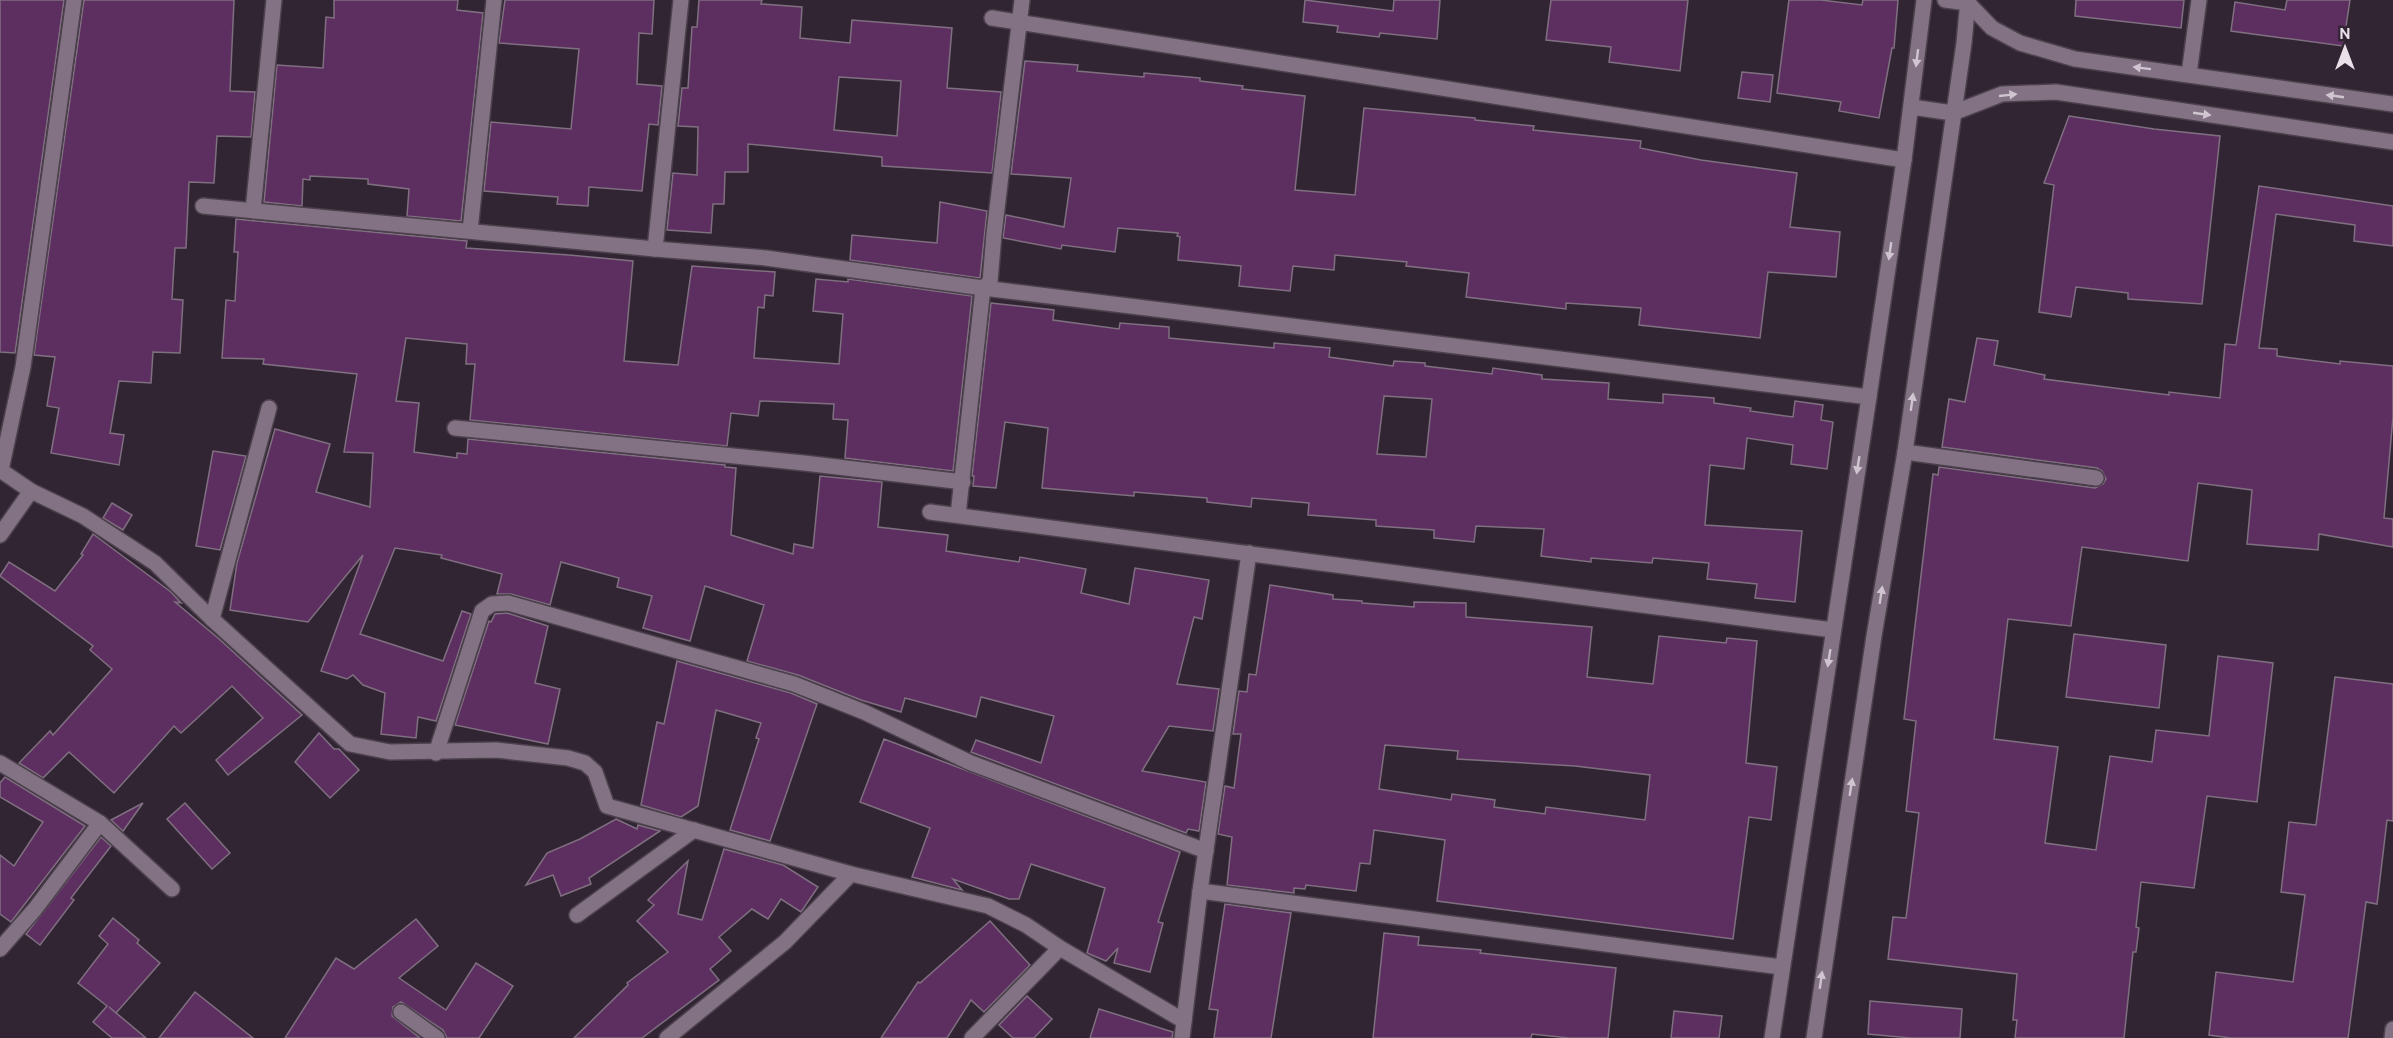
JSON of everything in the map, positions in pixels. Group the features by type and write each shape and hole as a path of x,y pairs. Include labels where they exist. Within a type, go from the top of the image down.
{"street":[{"path":"74,0 23,367 0,470 31,491 83,516 155,563 212,619 350,744 377,751 436,753 496,750 568,758 585,763 595,772 607,806 851,874 988,906 1026,925 1060,948 1184,1021"},
{"path":"253,211 274,0"},
{"path":"470,231 494,0"},
{"path":"655,249 681,0"},
{"path":"958,516 984,288 990,282 1022,0"},
{"path":"1772,1038 1904,160 1924,0"},
{"path":"1945,0 1968,2 1992,28 2020,43 2075,60 2393,104"},
{"path":"2189,74 2199,0"},
{"path":"1814,1038 1867,683 1905,452 1968,2"},
{"path":"992,18 1904,160"},
{"path":"1911,107 1953,112 2002,94 2056,92 2393,142"},
{"path":"203,206 766,258 984,288 1869,397"},
{"path":"212,619 268,408"},
{"path":"455,428 804,463 963,482"},
{"path":"1905,452 2096,478"},
{"path":"0,535 31,491"},
{"path":"930,512 1833,630"},
{"path":"1182,1038 1200,891 1249,553"},
{"path":"436,753 482,611 492,604 508,603 794,684 864,712 971,763 1206,852"},
{"path":"0,763 100,823 172,889"},
{"path":"0,949 35,909 100,823"},
{"path":"577,915 694,830"},
{"path":"667,1038 785,942 851,874"},
{"path":"1200,891 1781,967"},
{"path":"972,1038 1060,948"},
{"path":"401,1012 437,1038"},
{"path":"2392,1038 2393,1029"}],"building":[{"path":"0,0 64,0 15,353 0,352"},
{"path":"84,0 234,0 230,91 255,92 251,137 217,136 214,183 189,182 186,248 175,248 172,299 183,300 180,353 153,352 151,383 119,381 110,433 124,435 119,465 51,453 59,408 47,406 55,357 34,355"},
{"path":"334,0 458,0 457,10 483,13 461,221 407,216 409,189 368,184 368,179 310,176 310,180 303,179 302,206 264,202 277,65 323,68 326,17 334,18"},
{"path":"505,0 654,0 652,34 639,33 637,84 662,86 658,125 649,124 642,191 589,187 588,206 557,204 558,197 484,191 491,122 571,129 579,49 499,43"},
{"path":"699,0 762,0 761,4 802,7 800,38 850,43 852,20 952,28 947,88 1001,92 992,173 882,166 882,157 748,144 748,172 725,172 724,204 713,204 711,233 667,230 673,173 697,175 698,127 678,126 682,88 688,88 692,27 697,27","holes":["839,77 901,81 897,136 834,130"]},
{"path":"1305,0 1393,11 1394,0 1440,0 1437,39 1380,33 1379,37 1337,32 1338,26 1303,22"},
{"path":"1551,0 1688,0 1680,71 1609,62 1611,47 1546,40"},
{"path":"1789,0 1821,0 1862,5 1863,0 1898,0 1894,48 1892,48 1879,118 1839,111 1841,102 1777,93"},
{"path":"2076,0 2184,0 2181,28 2075,16"},
{"path":"2287,0 2350,0 2343,46 2231,31 2235,2 2285,10"},
{"path":"1025,61 1078,65 1077,71 1144,77 1144,73 1200,78 1200,81 1243,86 1242,89 1305,96 1295,190 1355,195 1364,108 1475,118 1475,120 1534,126 1533,130 1641,141 1640,148 1701,160 1797,173 1790,227 1840,232 1836,277 1768,272 1760,338 1639,325 1641,308 1566,303 1566,309 1466,297 1469,273 1406,266 1407,262 1335,255 1334,270 1293,266 1290,291 1239,286 1241,266 1178,260 1180,237 1177,236 1178,233 1118,228 1115,252 1062,245 1061,249 1003,238 1006,215 1064,227 1071,178 1011,174"},
{"path":"1742,72 1773,75 1770,102 1738,98"},
{"path":"2069,116 2220,136 2202,304 2128,299 2128,293 2076,287 2071,317 2039,312 2054,185 2044,183"},
{"path":"2259,186 2393,206 2393,246 2354,241 2355,225 2276,214 2259,348 2277,349 2277,356 2340,364 2340,361 2393,366 2393,417 2384,518 2393,519 2393,547 2319,534 2318,550 2247,544 2252,490 2198,483 2188,561 2082,547 2071,626 2008,619 1994,739 2058,747 2045,843 2096,850 2110,756 2152,762 2156,730 2209,736 2218,656 2273,663 2257,802 2207,796 2194,888 2141,882 2136,927 2139,928 2136,952 2133,952 2124,1038 2015,1038 2017,1020 2013,1020 2017,974 1888,959 1893,917 1906,918 1919,813 1906,811 1916,721 1904,719 1933,474 1938,475 1939,467 2095,488 2103,484 2106,479 2102,471 2097,468 1942,447 1949,399 1965,402 1977,338 1998,341 1994,365 2045,375 2044,379 2169,395 2169,392 2220,398 2225,344 2236,345"},
{"path":"940,202 987,211 980,278 850,260 852,235 937,243"},
{"path":"236,219 467,241 466,248 633,261 624,361 678,365 692,266 775,272 773,296 765,295 764,308 758,307 754,358 839,364 843,314 813,311 816,279 848,282 848,279 972,296 953,471 845,458 848,420 833,419 834,404 760,401 758,416 731,413 727,446 470,420 475,364 466,364 467,344 406,338 396,401 419,403 414,452 457,458 457,453 467,454 468,439 736,468 731,535 793,554 794,544 813,548 820,476 882,482 878,527 948,535 946,551 1019,562 1020,557 1086,569 1081,593 1129,604 1135,568 1209,580 1202,619 1194,617 1177,684 1219,689 1213,731 1169,726 1142,771 1206,782 1199,831 1188,829 1186,833 971,752 976,740 1041,763 1054,716 981,697 976,717 905,698 901,712 861,700 798,675 747,661 764,605 705,586 690,641 643,628 652,596 617,587 619,578 561,562 550,605 511,594 497,594 502,574 441,558 442,555 395,548 360,634 443,661 462,611 471,614 436,721 418,717 416,738 381,734 385,693 363,685 353,675 347,679 321,671 363,555 308,622 230,610 237,563 275,429 330,444 316,492 370,507 373,453 344,452 357,374 263,364 264,359 222,358 226,300 235,301 238,252 234,252"},
{"path":"991,303 1054,310 1053,320 1119,329 1120,323 1169,327 1169,338 1274,348 1274,343 1330,348 1329,357 1393,366 1394,361 1425,363 1425,366 1492,374 1493,368 1542,375 1542,379 1609,383 1608,399 1663,403 1663,394 1714,398 1714,403 1793,417 1795,401 1823,405 1821,420 1833,422 1827,469 1791,464 1793,445 1747,438 1744,469 1710,465 1705,525 1802,531 1795,602 1755,598 1757,584 1707,579 1709,563 1653,558 1652,563 1591,558 1591,562 1541,556 1544,529 1476,526 1474,542 1434,538 1434,530 1376,526 1376,520 1308,515 1309,503 1252,498 1251,507 1207,502 1207,498 1134,492 1134,496 1042,488 1048,428 1005,422 996,488 973,486 974,476 972,476","holes":["1384,396 1432,399 1426,457 1377,454"]},
{"path":"213,451 246,456 220,550 196,546"},
{"path":"112,503 132,515 123,530 103,518"},
{"path":"93,534 171,592 181,603 175,602 302,715 228,775 216,760 263,718 232,686 181,733 174,726 114,793 69,752 43,778 19,763 50,731 53,735 112,669 90,650 93,646 0,576 9,562 55,591 83,555 81,554"},
{"path":"1270,585 1333,595 1333,599 1362,601 1362,603 1414,607 1414,602 1466,603 1466,617 1592,627 1587,677 1653,684 1659,636 1726,643 1727,638 1757,641 1746,763 1777,767 1771,820 1749,817 1733,939 1437,901 1445,840 1374,830 1370,864 1360,863 1356,891 1306,885 1305,889 1294,888 1294,893 1227,885 1232,837 1218,834 1225,786 1234,788 1241,734 1233,734 1239,691 1247,692 1249,674 1256,675","holes":["1385,745 1458,751 1457,759 1575,766 1650,775 1645,820 1546,807 1545,814 1494,807 1495,800 1452,794 1451,800 1379,789"]},
{"path":"507,613 548,626 535,683 560,689 548,744 455,725 489,621 491,622 495,614"},
{"path":"2074,634 2166,645 2159,708 2066,697"},
{"path":"677,661 791,693 817,704 770,841 730,830 759,739 756,738 761,723 716,710 698,806 681,817 641,805 657,722 664,724"},
{"path":"2335,677 2393,684 2393,821 2387,820 2377,904 2366,902 2348,1038 2231,1038 2209,1035 2216,972 2293,982 2305,895 2281,892 2289,822 2316,825"},
{"path":"319,733 334,749 339,749 359,770 330,798 295,762"},
{"path":"884,739 1180,852 1158,922 1163,923 1150,972 1114,963 1118,948 1106,961 1087,953 1105,888 1031,864 1019,899 1009,899 953,879 962,890 912,877 930,828 860,802"},
{"path":"5,777 85,826 11,922 0,914 0,855 14,866 43,822 0,797 0,783"},
{"path":"143,803 123,831 111,820"},
{"path":"185,803 230,853 212,869 167,819"},
{"path":"616,819 637,829 638,825 660,831 589,878 591,884 561,896 553,875 526,885 547,853 580,839"},
{"path":"101,837 111,846 71,898 74,900 40,945 26,934"},
{"path":"724,849 783,865 818,887 801,912 781,899 768,919 752,909 719,937 731,951 710,969 719,980 642,1038 574,1038 628,985 627,983 668,952 637,921 654,905 648,900 688,861 678,914 702,920"},
{"path":"1225,904 1291,913 1271,1038 1214,1038 1218,1010 1209,1009"},
{"path":"113,918 139,940 137,943 160,963 116,1013 146,1038 112,1038 93,1022 107,1006 78,983 108,944 99,936"},
{"path":"416,919 438,946 399,978 446,1010 476,963 513,986 479,1038 447,1038 443,1030 401,1002 393,1007 392,1016 420,1038 285,1038 336,958 354,969"},
{"path":"990,921 1030,965 984,1012 971,1000 947,1038 881,1038 918,982 920,983"},
{"path":"1384,933 1419,937 1418,945 1481,950 1480,953 1616,968 1608,1038 1569,1038 1532,1034 1531,1038 1373,1038"},
{"path":"195,992 253,1038 159,1038"},
{"path":"1027,996 1052,1019 1034,1038 1013,1038 999,1025"},
{"path":"1870,1001 1962,1009 1960,1038 1910,1038 1868,1034"},
{"path":"1099,1009 1173,1032 1172,1038 1090,1038"},
{"path":"1674,1011 1722,1016 1719,1038 1671,1038"}]}
